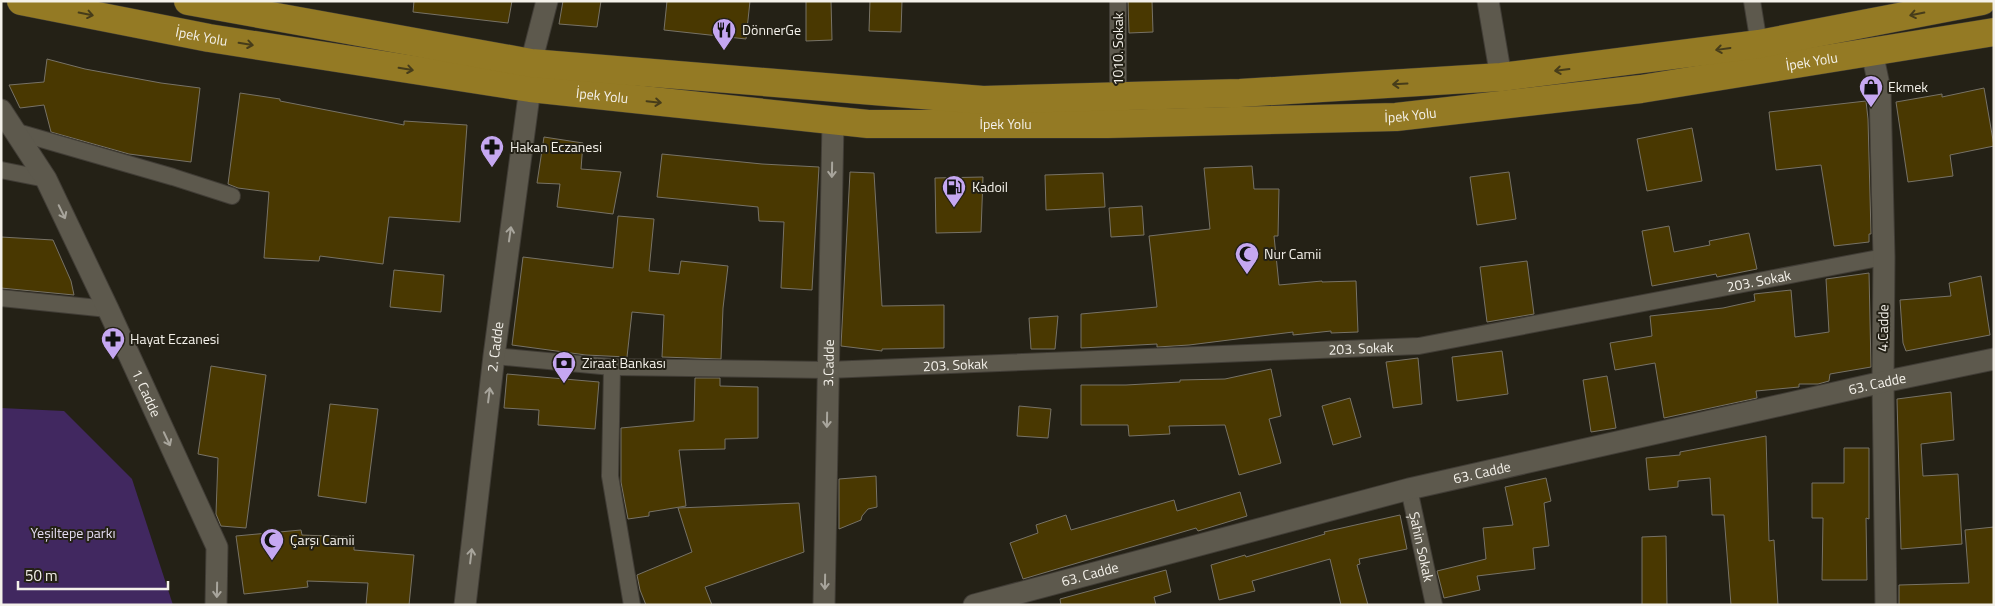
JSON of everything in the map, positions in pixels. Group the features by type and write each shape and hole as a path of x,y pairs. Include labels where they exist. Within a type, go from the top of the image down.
{"highway":[{"name":"İpek Yolu","path":"21,1 209,38 530,76 833,121 868,124 1100,124 1396,117 1641,89 1994,32"},
{"path":"188,1 530,76 983,100 1240,93 1501,77 1759,44 1982,1"}],"street":[{"name":"2. Cadde","path":"465,605 494,356 530,76 548,1"},
{"name":"1010. Sokak","path":"1118,1 1118,96"},
{"path":"1488,1 1501,77"},
{"path":"1752,1 1759,44"},
{"name":"4.Cadde","path":"1872,52 1880,90 1884,257 1883,382 1886,605"},
{"name":"1. Cadde","path":"1,110 46,179 217,547 216,605"},
{"name":"3.Cadde","path":"824,605 833,121"},
{"path":"17,132 173,176 232,196"},
{"path":"1,170 46,179"},
{"name":"203. Sokak","path":"494,356 612,367 828,370 1420,346 1884,257"},
{"path":"1,298 108,309"},
{"name":"63. Cadde","path":"974,605 1409,489 1883,382 1994,359"},
{"path":"612,367 610,476 632,605"},
{"name":"Şahin Sokak","path":"1409,489 1434,605"}],"green space":[{"name":"Yeşiltepe parkı","path":"1,408 64,411 132,479 173,605 1,605"}],"building":[{"path":"414,1 512,1 508,23 413,12"},
{"path":"563,1 601,1 597,27 559,24"},
{"path":"667,1 750,1 746,39 664,30"},
{"path":"806,1 831,1 832,40 806,41"},
{"path":"870,1 902,1 901,32 869,31"},
{"path":"1128,1 1152,1 1153,32 1129,33"},
{"path":"47,59 85,69 200,88 191,162 129,154 51,132 44,105 20,108 9,85 44,82"},
{"path":"1984,88 1994,146 1950,155 1953,176 1908,182 1896,102 1942,94 1942,97"},
{"path":"240,93 280,99 280,101 404,125 404,121 467,125 460,222 389,217 383,264 320,256 319,261 264,258 269,192 238,188 228,184"},
{"path":"1866,101 1871,234 1869,234 1869,242 1834,246 1821,165 1776,170 1769,112"},
{"path":"1692,128 1702,181 1647,191 1637,139"},
{"path":"544,137 583,143 581,169 621,172 613,214 557,207 560,184 537,183"},
{"path":"662,154 762,164 819,167 812,290 781,288 784,222 759,221 758,207 657,197"},
{"path":"1252,166 1254,189 1279,189 1278,236 1274,236 1279,285 1322,281 1356,281 1358,332 1331,333 1331,331 1293,335 1293,332 1189,345 1157,347 1157,344 1081,348 1081,314 1157,307 1149,236 1210,229 1204,168"},
{"path":"850,172 874,173 882,306 944,305 944,348 882,349 882,351 841,346"},
{"path":"1509,172 1516,219 1477,225 1470,177"},
{"path":"1103,173 1105,207 1046,210 1045,175"},
{"path":"983,177 981,232 936,233 935,178"},
{"path":"1142,206 1144,235 1111,237 1109,208"},
{"path":"618,216 654,219 649,271 679,274 681,261 728,266 723,308 721,359 662,357 664,315 632,312 627,357 586,355 512,345 523,257 613,268"},
{"path":"1669,226 1674,252 1710,245 1709,241 1749,233 1757,269 1717,277 1716,274 1652,286 1642,231"},
{"path":"1,237 53,240 71,281 74,295 1,288"},
{"path":"1527,261 1534,314 1487,322 1480,267"},
{"path":"394,270 444,275 441,312 390,307"},
{"path":"1869,273 1871,367 1830,374 1829,381 1818,384 1799,384 1799,387 1756,391 1757,398 1664,418 1655,363 1615,370 1610,343 1652,336 1650,316 1723,308 1755,301 1754,294 1791,290 1795,337 1829,332 1826,279"},
{"path":"1981,276 1990,335 1906,351 1903,343 1900,300 1951,296 1949,283"},
{"path":"1058,316 1055,349 1031,349 1029,318"},
{"path":"1502,351 1508,394 1457,401 1452,357"},
{"path":"1418,358 1422,404 1393,408 1386,362"},
{"path":"211,366 266,375 246,528 221,526 216,514 218,458 198,454"},
{"path":"1271,369 1281,416 1269,419 1281,463 1239,475 1225,425 1169,426 1170,434 1129,436 1128,425 1081,425 1081,385 1126,385 1180,382 1180,380 1225,379"},
{"path":"507,374 599,382 595,429 538,425 539,410 504,408"},
{"path":"1607,376 1616,428 1591,432 1583,380"},
{"path":"695,378 720,378 720,386 758,387 758,438 725,439 725,449 679,450 686,506 649,512 649,516 628,519 621,482 621,428 694,421"},
{"path":"1951,392 1954,440 1921,444 1923,476 1958,474 1962,544 1901,549 1897,399"},
{"path":"1350,398 1361,437 1333,445 1322,406"},
{"path":"330,404 378,409 366,503 318,496"},
{"path":"1019,406 1051,409 1048,438 1017,436"},
{"path":"1766,436 1769,541 1774,540 1778,605 1731,605 1724,515 1712,515 1710,478 1678,481 1678,487 1649,490 1646,458 1680,455 1680,452"},
{"path":"1844,448 1869,448 1869,519 1866,518 1867,580 1822,580 1823,518 1812,518 1812,483 1844,483"},
{"path":"876,476 877,507 868,509 861,520 839,529 839,479"},
{"path":"1546,478 1551,501 1544,503 1549,546 1533,548 1535,569 1477,576 1480,590 1444,598 1437,571 1486,559 1483,528 1513,525 1505,487"},
{"path":"1240,492 1247,516 1198,531 1196,528 1023,579 1010,543 1038,533 1036,525 1066,515 1071,530 1174,500 1177,511"},
{"path":"799,503 804,552 705,587 712,605 646,605 637,575 692,552 678,508"},
{"path":"1400,515 1407,549 1359,559 1360,564 1357,565 1368,605 1341,605 1330,559 1252,581 1255,591 1219,600 1211,565 1325,534 1324,532"},
{"path":"1994,527 1994,605 1899,605 1899,585 1969,583 1965,530"},
{"path":"301,530 302,535 354,537 354,550 414,555 409,605 366,605 368,583 307,581 308,587 244,594 236,536"},
{"path":"1666,536 1667,605 1642,605 1642,537"},
{"path":"1166,570 1171,592 1154,597 1156,605 1061,605 1060,599"}],"place":[{"name":"DönnerGe","path":"724,51"},
{"name":"Ekmek","path":"1871,108"},
{"name":"Hakan Eczanesi","path":"492,168"},
{"name":"Kadoil","path":"954,208"},
{"name":"Nur Camii","path":"1247,275"},
{"name":"Hayat Eczanesi","path":"113,360"},
{"name":"Ziraat Bankası","path":"564,384"},
{"name":"Çarşı Camii","path":"272,561"}]}
